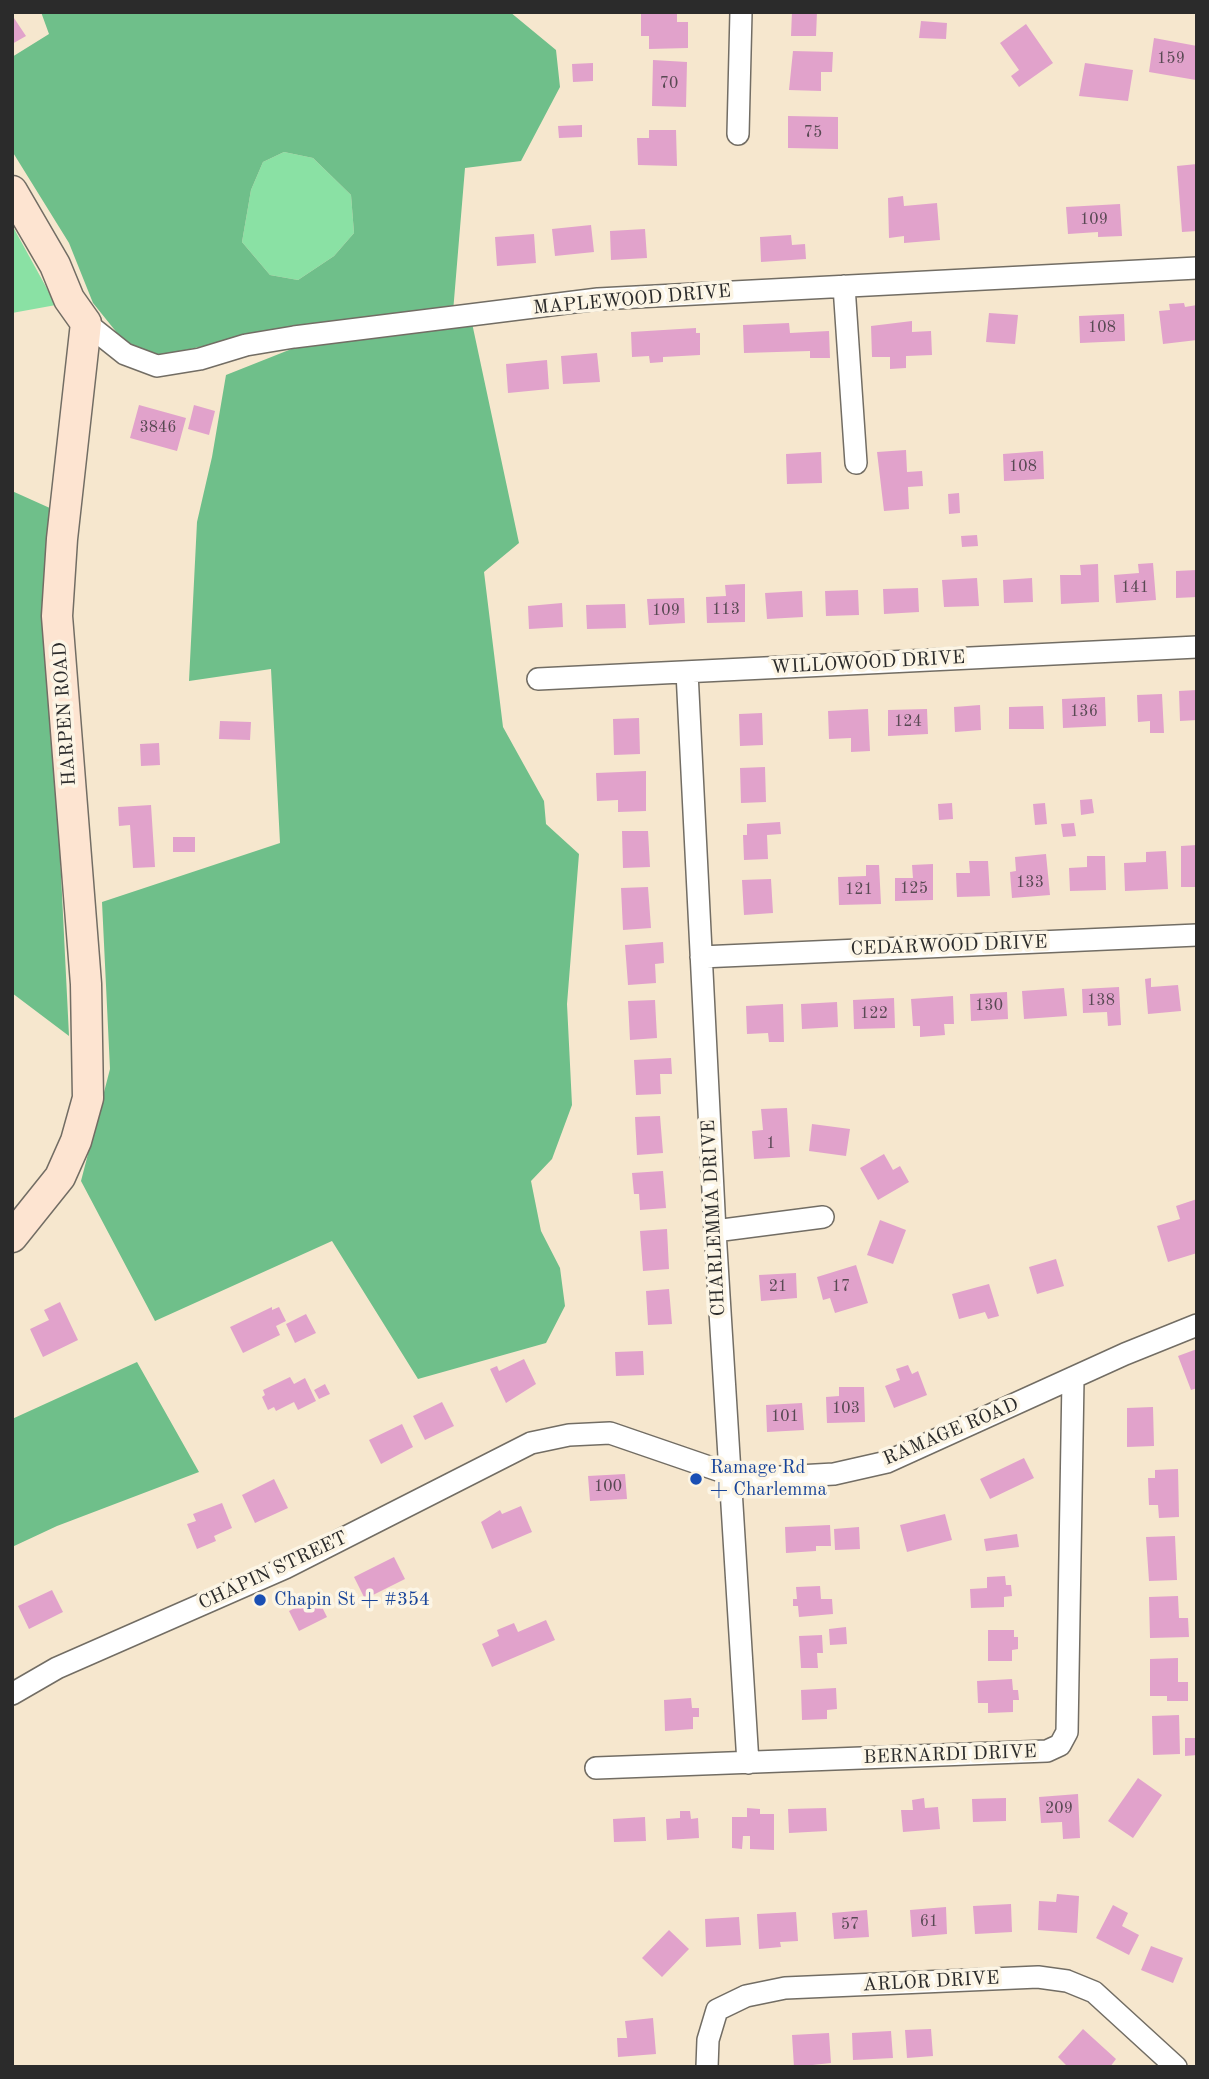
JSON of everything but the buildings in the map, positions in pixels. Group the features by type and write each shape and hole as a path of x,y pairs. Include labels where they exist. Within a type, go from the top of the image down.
{"street":[{"path":"738,134 741,12"},
{"path":"12,191 55,265 69,299 86,323"},
{"name":"MAPLEWOOD DRIVE","path":"86,323 125,354 157,366 294,337 598,299 1197,268"},
{"path":"844,286 856,463"},
{"name":"HARPEN ROAD","path":"12,1237 60,1177 76,1141 88,1097 86,984 57,615 62,539 86,323"},
{"name":"WILLOWOOD DRIVE","path":"538,678 1197,648"},
{"name":"CHARLEMMA DRIVE","path":"687,672 715,1231 748,1763"},
{"name":"CEDARWOOD DRIVE","path":"701,957 1197,935"},
{"path":"715,1231 823,1217"},
{"name":"RAMAGE ROAD","path":"531,1443 569,1435 610,1433 744,1479 834,1474 887,1462 1197,1325"},
{"name":"BERNARDI DRIVE","path":"596,1768 1047,1751 1065,1740 1073,1378"},
{"name":"CHAPIN STREET","path":"12,1694 57,1668 285,1569 531,1443"},
{"name":"ARLOR DRIVE","path":"708,2067 708,2040 717,2010 765,1990 1038,1977 1067,1980 1094,1992 1176,2067"}],"green space":[{"path":"41,12 510,12 556,50 560,87 521,161 465,168 453,312 305,324 158,356 126,344 93,303 69,243 12,151 12,57 49,34","holes":["284,152 313,158 351,195 354,233 334,256 298,280 270,275 242,242 251,190 263,162"]},
{"path":"284,152 313,158 351,195 354,233 334,256 298,280 270,275 242,242 251,190 263,162"},
{"path":"12,225 56,305 12,313"},
{"path":"472,323 519,543 484,572 503,727 544,801 546,824 579,854 567,1004 572,1105 552,1159 531,1181 541,1231 560,1268 565,1306 546,1343 418,1379 332,1241 155,1321 81,1181 110,1069 102,902 280,843 271,669 189,681 197,522 212,457 226,375 294,348"},
{"path":"12,491 52,509 54,733 69,1036 12,993"},
{"path":"137,1362 199,1472 57,1526 12,1547 12,1419"}],"place":[{"name":"Ramage Rd + Charlemma","path":"696,1479"},
{"name":"Chapin St + #354","path":"260,1600"}]}
